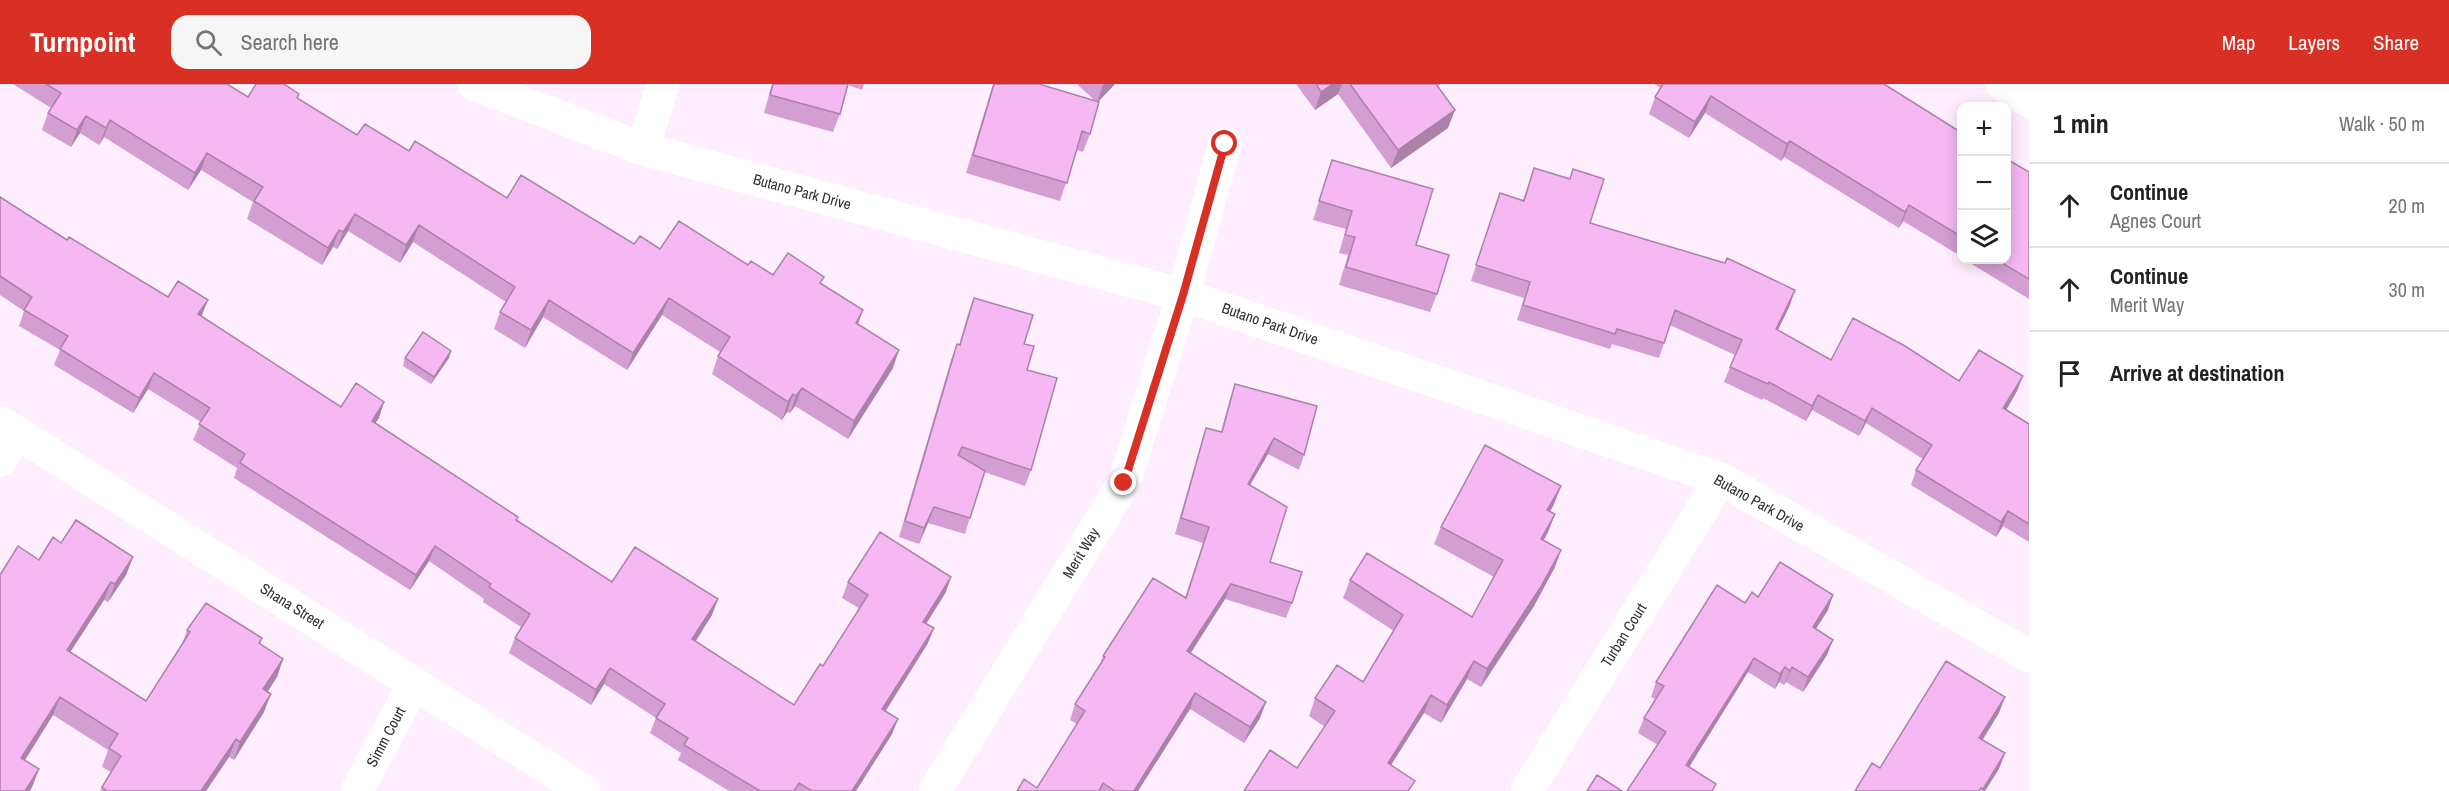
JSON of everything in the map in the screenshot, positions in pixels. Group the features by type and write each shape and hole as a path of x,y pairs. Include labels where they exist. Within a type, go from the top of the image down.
{"street":[{"name":"Butano Park Drive","path":"474,84 643,149 1183,295 1720,479 2029,656"},
{"path":"643,149 663,84"},
{"path":"2002,84 2029,100"},
{"name":"Merit Way","path":"935,791 1124,483 1183,295 1225,144"},
{"path":"0,460 9,428"},
{"name":"Shana Street","path":"9,428 584,791"},
{"name":"Turban Court","path":"1527,791 1720,479"},
{"name":"Simm Court","path":"357,791 414,684"}],"building":[{"path":"46,84 227,84 248,97 256,84 284,84 299,94 297,98 357,135 365,124 409,151 415,141 507,198 521,175 634,244 640,236 660,249 679,221 748,265 751,261 773,275 788,253 824,277 820,283 863,310 856,323 899,350 854,421 802,388 796,396 793,394 788,402 718,356 730,337 669,298 633,353 549,300 531,330 500,312 515,287 419,225 406,245 355,214 343,232 339,230 328,248 254,201 263,187 207,153 195,173 110,120 106,128 86,116 77,130 48,113 61,93"},
{"path":"773,84 848,84 840,114 770,95"},
{"path":"994,84 1039,84 1099,102 1090,134 1082,131 1067,183 973,155"},
{"path":"1316,84 1333,84 1321,92"},
{"path":"1350,84 1436,84 1455,110 1398,150"},
{"path":"1663,84 1884,84 1957,130 1957,234 1909,205 1905,212 1790,141 1787,144 1711,96 1695,122 1655,97"},
{"path":"1332,160 1433,189 1416,245 1449,255 1437,294 1346,267 1355,237 1345,235 1352,211 1319,201"},
{"path":"2011,161 2029,172 2029,279 2004,264 2011,264"},
{"path":"1534,168 1570,179 1573,169 1604,179 1590,223 1725,263 1727,258 1795,290 1776,329 1831,360 1853,318 1905,346 1959,381 1979,350 2023,376 2003,408 2029,424 2029,524 2008,511 2001,522 1916,470 1932,445 1872,408 1865,421 1818,395 1812,406 1769,382 1768,384 1730,367 1742,340 1675,310 1664,343 1617,329 1615,334 1523,305 1530,282 1476,265 1500,193 1524,201"},
{"path":"0,197 67,240 69,237 168,297 178,281 208,300 198,314 341,407 356,383 384,402 372,421 518,517 516,520 612,582 635,547 718,599 692,639 794,705 820,664 823,666 868,595 848,582 880,532 951,577 923,622 934,628 882,709 898,719 852,791 812,791 799,783 794,791 760,791 684,745 688,738 656,718 665,704 610,668 596,690 515,638 530,614 489,587 491,584 435,546 416,575 240,463 245,454 199,424 210,408 154,373 139,398 60,349 68,336 24,310 32,297 0,276"},
{"path":"974,298 1033,315 1024,344 1034,346 1027,370 1057,378 1031,470 962,447 958,455 985,471 970,518 934,507 924,528 905,521 957,344 960,345"},
{"path":"423,332 451,351 434,377 405,358"},
{"path":"1235,384 1317,406 1304,455 1274,438 1248,484 1287,507 1270,562 1302,572 1292,603 1231,584 1187,651 1266,702 1250,727 1195,693 1134,791 1115,791 1103,783 1099,791 1017,791 1024,779 1037,788 1085,711 1075,704 1153,578 1186,598 1209,527 1181,518 1206,428 1222,432"},
{"path":"1485,445 1561,486 1547,510 1555,514 1541,539 1561,550 1540,588 1487,669 1474,661 1447,705 1431,695 1388,763 1415,781 1408,791 1244,791 1270,750 1297,768 1335,711 1315,698 1337,665 1363,682 1403,615 1350,580 1367,553 1472,617 1503,560 1441,527"},
{"path":"76,520 133,557 115,584 111,582 67,650 146,701 190,632 187,630 206,603 262,638 259,643 283,659 263,689 271,694 240,742 236,739 201,791 107,791 102,787 121,756 109,748 118,734 60,697 21,758 39,769 25,791 0,791 0,575 18,546 39,560 53,537 61,543"},
{"path":"1780,562 1833,595 1813,627 1833,640 1808,677 1792,667 1790,671 1785,667 1780,674 1754,658 1686,765 1716,784 1712,791 1627,791 1666,732 1644,718 1664,686 1656,682 1717,585 1745,603 1752,592 1758,597"},
{"path":"1946,661 2005,697 1979,738 2005,753 1983,789 1979,791 1855,791 1872,763 1880,768"},
{"path":"1597,775 1622,791 1587,791"}],"route":[{"path":"1124,483 1183,295 1225,144"}]}
